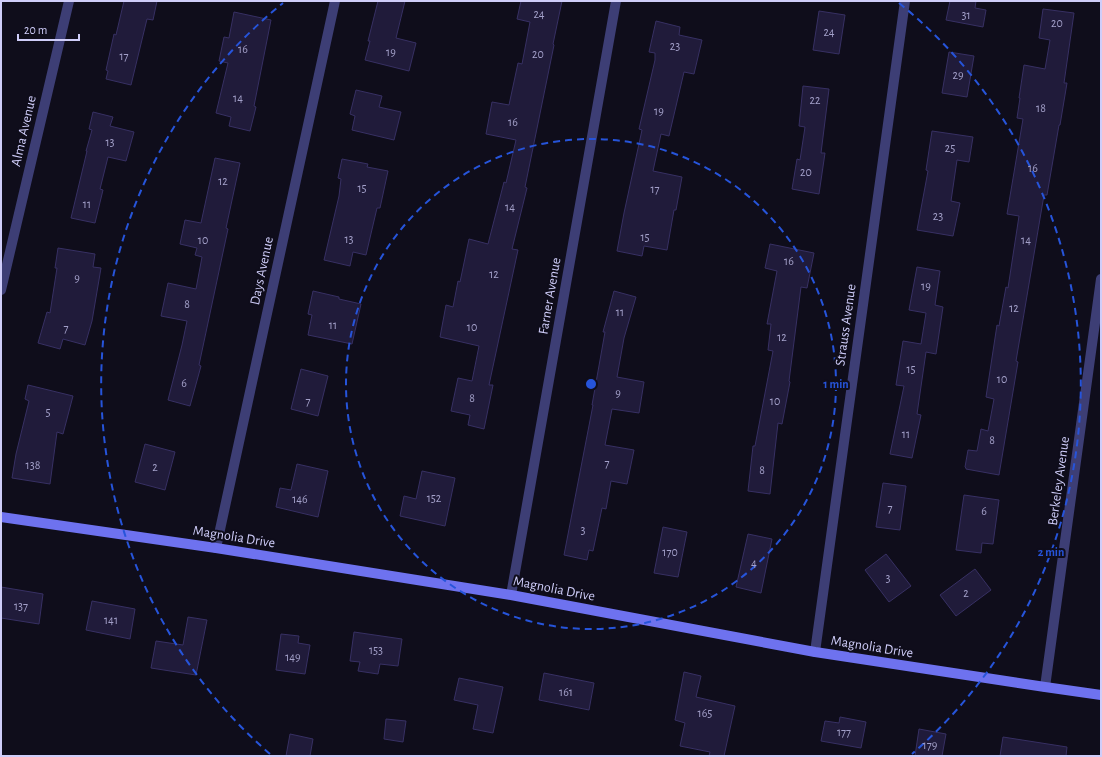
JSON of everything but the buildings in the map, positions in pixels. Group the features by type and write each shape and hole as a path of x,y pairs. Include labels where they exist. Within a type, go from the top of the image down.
{"street":[{"name":"Alma Avenue","path":"1,290 69,1"},
{"name":"Days Avenue","path":"216,548 335,1"},
{"name":"Farner Avenue","path":"511,595 616,1"},
{"name":"Strauss Avenue","path":"815,652 905,1"},
{"name":"Berkeley Avenue","path":"1045,687 1101,279"},
{"name":"Magnolia Drive","path":"1,517 216,548 511,595 815,652 1101,695"}]}
